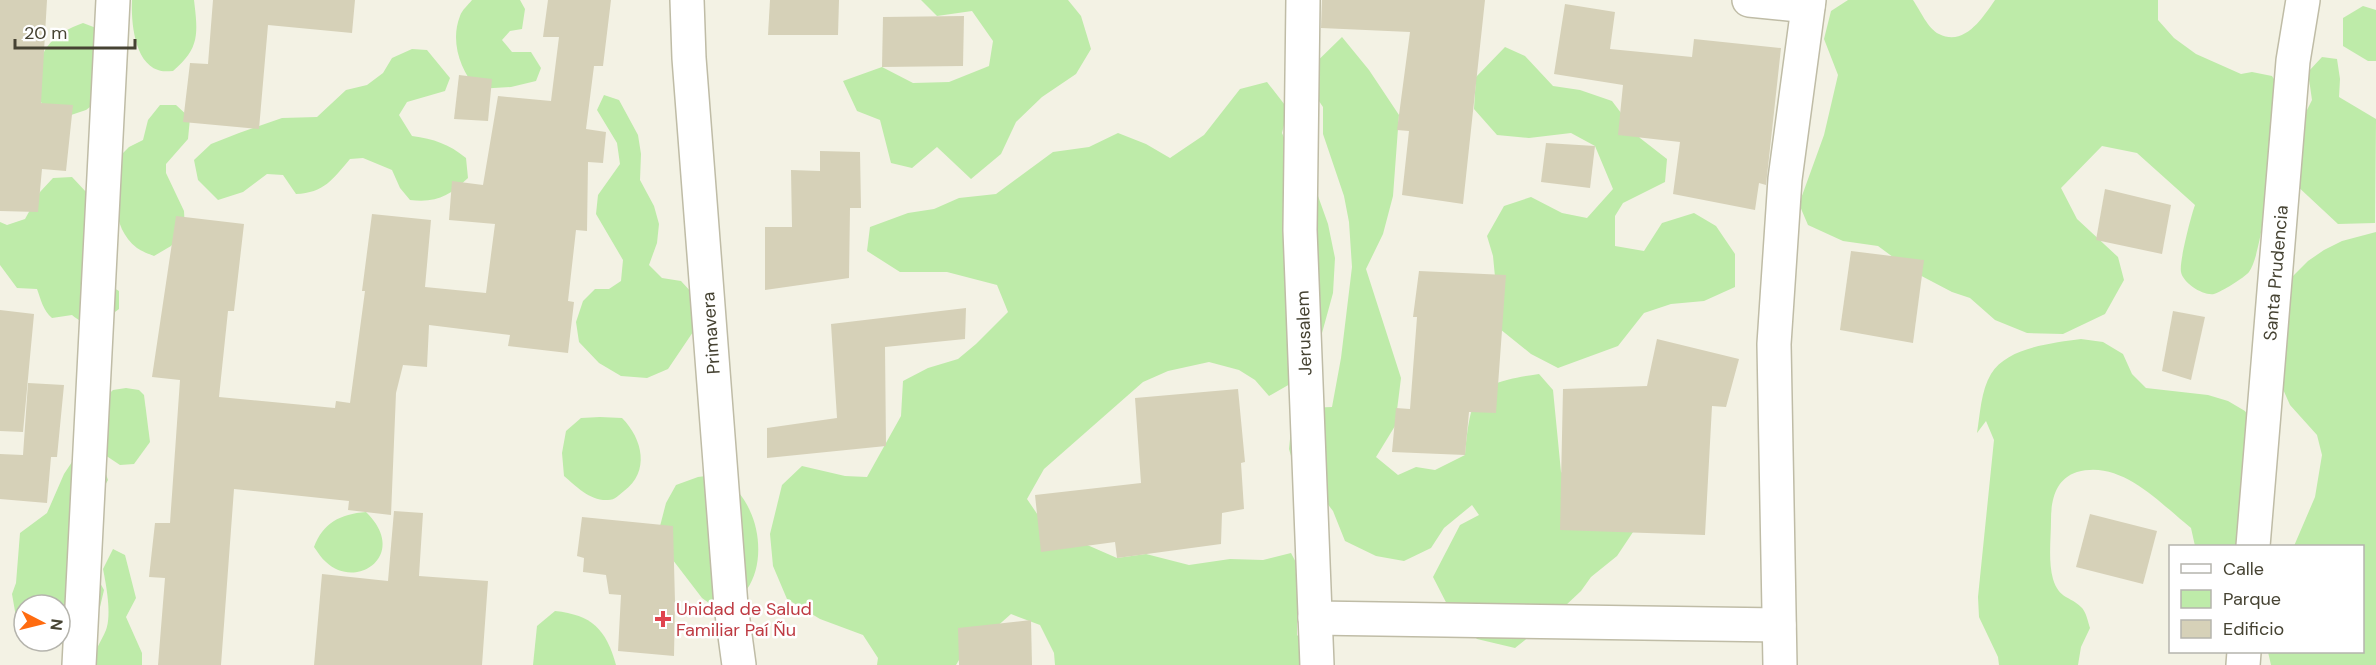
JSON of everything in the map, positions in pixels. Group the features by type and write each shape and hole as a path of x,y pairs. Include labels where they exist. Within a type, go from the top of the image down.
{"street":[{"path":"79,665 113,0"},
{"name":"Primavera","path":"687,0 689,58 731,606 740,665"},
{"name":"Jerusalem","path":"1302,0 1300,230 1317,665"},
{"path":"1749,0 1808,3 1785,179 1774,344 1780,665"},
{"name":"Santa Prudencia","path":"2253,545 2293,61 2303,0"},
{"path":"1316,618 1779,625"}],"green space":[{"path":"132,0 194,0 196,31 193,47 173,71 158,70 144,59 133,29"},
{"path":"472,0 520,0 525,9 522,29 510,31 502,40 512,52 531,52 541,68 536,81 511,87 477,89 458,55 456,35 461,14"},
{"path":"921,0 1068,0 1081,16 1091,49 1076,74 1042,97 1016,122 1001,154 971,179 937,147 912,168 891,163 880,120 857,111 843,81 882,67 913,83 949,82 989,66 993,41 972,11 937,16"},
{"path":"1848,0 1913,0 1935,32 1948,37 1957,37 1979,22 1995,0 2158,0 2158,20 2174,38 2196,54 2241,74 2252,72 2272,76 2277,84 2278,95 2271,160 2260,240 2249,272 2214,294 2199,291 2189,284 2181,272 2181,267 2195,205 2137,153 2102,146 2061,188 2077,219 2118,257 2124,280 2105,314 2063,334 2027,333 1995,320 1970,298 1952,292 1912,271 1878,246 1843,241 1808,225 1799,204 1824,135 1838,75 1824,39 1831,11"},
{"path":"2363,6 2376,10 2376,61 2368,61 2343,46 2343,18"},
{"path":"83,23 104,31 102,98 86,110 65,117 48,110 42,104 38,90 39,69 41,59 50,43 64,32"},
{"path":"1342,37 1369,70 1399,115 1393,196 1383,234 1366,269 1401,378 1395,426 1376,457 1398,475 1416,467 1435,470 1465,455 1470,417 1480,394 1501,382 1539,374 1553,390 1561,472 1633,532 1617,556 1591,577 1581,591 1549,621 1515,648 1477,639 1451,612 1433,577 1460,525 1479,515 1472,505 1444,528 1431,548 1404,561 1376,556 1345,541 1333,511 1323,498 1296,473 1289,449 1291,429 1307,408 1332,407 1341,358 1352,267 1349,222 1344,196 1323,134 1323,107 1302,76"},
{"path":"1505,47 1525,56 1553,86 1580,90 1612,101 1640,138 1667,159 1665,182 1623,203 1615,216 1615,246 1644,251 1662,223 1694,213 1716,226 1735,254 1735,287 1704,301 1671,304 1644,313 1618,346 1558,368 1531,354 1500,329 1493,256 1487,236 1504,206 1531,197 1562,213 1587,218 1613,189 1595,146 1571,133 1529,138 1497,135 1474,109 1476,77"},
{"path":"412,49 427,50 450,78 445,91 407,102 399,115 412,136 441,143 466,158 468,178 448,194 435,199 410,200 400,188 392,170 363,158 350,159 327,184 306,193 296,194 283,175 267,174 243,192 218,200 198,180 194,160 211,144 282,118 317,117 346,90 367,85 383,73 392,58"},
{"path":"2322,57 2337,59 2340,79 2339,97 2376,119 2375,223 2338,224 2294,183 2302,120 2312,100 2308,72"},
{"path":"1267,82 1288,109 1282,133 1301,176 1318,196 1328,224 1335,258 1333,293 1316,355 1297,380 1269,396 1255,380 1239,370 1209,362 1168,371 1143,382 1044,469 1027,499 1046,527 1117,558 1146,554 1189,565 1230,559 1263,560 1291,553 1301,572 1297,606 1297,635 1316,654 1320,665 1055,665 1054,653 1040,625 1011,614 956,665 877,665 878,658 863,635 820,619 787,599 773,566 770,534 782,485 802,466 845,476 867,477 901,416 903,381 928,368 958,359 1008,312 997,285 947,272 900,272 867,251 870,227 908,213 934,209 959,198 996,194 1053,152 1089,147 1118,133 1146,144 1170,158 1204,135 1240,89"},
{"path":"604,95 619,100 638,135 641,154 640,180 654,206 659,224 657,243 649,265 662,278 681,281 692,293 695,329 668,369 647,378 621,376 599,363 579,342 576,322 583,301 595,289 609,289 621,281 623,260 596,214 598,195 620,164 617,143 597,110"},
{"path":"160,105 176,105 190,118 188,139 166,164 166,173 184,211 185,230 171,246 154,256 137,248 122,229 116,206 116,182 118,158 129,147 143,140 148,120"},
{"path":"72,177 87,193 87,238 82,255 87,272 119,291 119,309 107,318 91,324 72,315 52,318 44,308 37,289 17,288 0,265 0,222 7,225 25,219 40,192 53,178"},
{"path":"2376,232 2376,665 2271,665 2268,653 2364,653 2364,545 2294,545 2315,497 2322,455 2317,435 2290,405 2266,351 2281,288 2308,261 2342,241"},
{"path":"2081,339 2103,342 2123,354 2132,374 2146,388 2208,395 2228,401 2245,411 2256,428 2247,545 2195,545 2191,528 2153,496 2124,477 2093,470 2070,475 2060,485 2054,497 2051,512 2050,557 2055,585 2062,594 2083,609 2090,628 2081,647 2078,665 1999,665 1998,657 1979,617 1978,597 1994,440 1986,421 1977,433 1983,395 1991,374 1998,365 2019,352 2057,342"},
{"path":"126,388 139,390 144,395 150,442 134,464 120,465 105,455 101,401 113,390"},
{"path":"581,418 622,418 635,436 641,455 638,475 617,497 610,500 590,496 564,476 562,453 566,431"},
{"path":"76,456 103,466 108,480 100,494 93,570 104,590 100,607 76,640 72,641 72,593 12,593 16,583 20,533 47,513 64,474"},
{"path":"721,474 744,500 754,520 758,551 752,581 740,598 731,606 716,608 702,598 666,551 659,530 666,503 676,485 698,477"},
{"path":"366,512 378,528 383,542 381,554 374,564 363,570 351,572 338,570 324,560 314,547 322,532 334,521 348,515"},
{"path":"113,549 125,555 136,598 126,617 142,653 142,665 92,665 108,624 108,600 103,569"},
{"path":"555,611 579,616 596,626 607,642 616,665 533,665 537,626"}],"building":[{"path":"0,0 47,0 41,103 73,105 66,171 42,169 38,212 0,211"},
{"path":"213,0 355,0 352,33 268,25 259,129 183,122 190,63 208,64"},
{"path":"548,0 611,0 603,66 594,66 586,129 606,132 603,163 588,162 587,231 576,230 568,301 574,302 568,353 508,346 510,335 429,325 427,367 403,365 396,393 391,515 348,510 349,501 234,489 221,665 158,665 165,578 149,577 155,523 170,523 180,380 152,377 176,216 244,224 234,311 228,311 219,397 335,408 336,401 350,403 365,291 362,291 372,214 431,220 425,287 486,293 495,224 449,220 452,181 483,185 498,96 551,101 559,37 543,37"},
{"path":"770,0 839,0 838,35 768,35"},
{"path":"1322,0 1485,0 1463,204 1402,195 1409,131 1397,130 1410,32 1321,28"},
{"path":"1565,4 1615,12 1610,49 1692,57 1694,39 1781,48 1766,185 1759,183 1755,210 1673,194 1680,142 1618,135 1623,85 1554,74"},
{"path":"964,16 963,66 882,67 883,17"},
{"path":"459,75 492,79 488,121 454,119"},
{"path":"1546,143 1595,146 1590,188 1541,182"},
{"path":"820,151 860,152 861,208 850,208 849,278 765,290 765,227 792,227 791,170 820,171"},
{"path":"2105,189 2171,205 2162,254 2096,240"},
{"path":"1851,251 1924,260 1913,343 1840,330"},
{"path":"1419,271 1506,275 1496,413 1469,412 1465,455 1392,452 1396,408 1410,409 1417,317 1413,317"},
{"path":"966,308 965,339 885,347 886,446 767,458 767,428 837,418 831,324"},
{"path":"0,310 34,314 23,432 0,431"},
{"path":"2173,311 2205,317 2191,380 2162,371"},
{"path":"1657,339 1739,359 1726,407 1712,406 1705,535 1560,530 1563,389 1647,386"},
{"path":"28,383 64,385 57,457 51,457 47,503 0,499 0,454 23,455"},
{"path":"1238,389 1245,462 1241,463 1244,509 1222,513 1221,544 1117,558 1115,542 1041,552 1035,495 1141,483 1135,398"},
{"path":"394,511 423,513 419,576 488,581 482,665 314,665 322,574 388,581"},
{"path":"2090,514 2157,531 2143,584 2076,567"},
{"path":"582,517 673,526 674,656 618,651 621,595 609,594 606,575 583,572 584,558 577,556"},
{"path":"1031,620 1032,665 959,665 958,628"}],"place":[{"name":"Unidad de Salud Familiar Paí Ñu","path":"663,619"}]}
